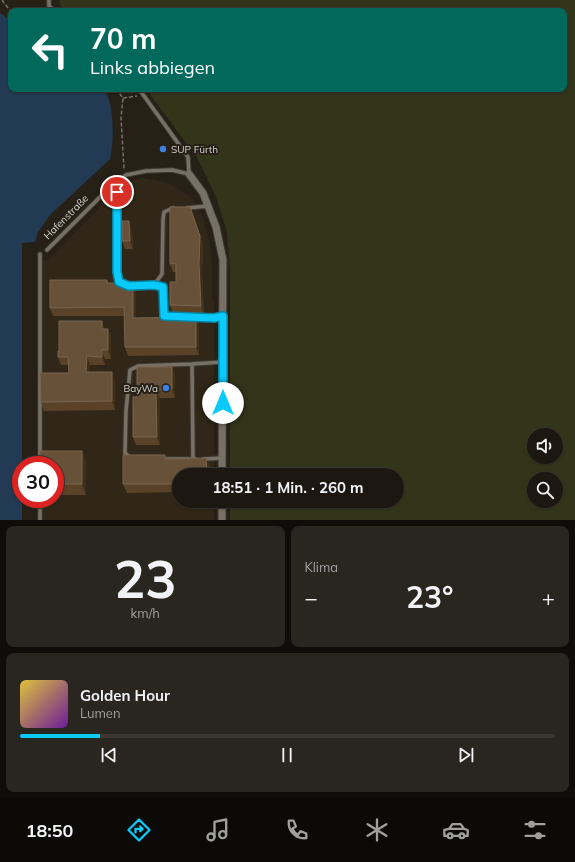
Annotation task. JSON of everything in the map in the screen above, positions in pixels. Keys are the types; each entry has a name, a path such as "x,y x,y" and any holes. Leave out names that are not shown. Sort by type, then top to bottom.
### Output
{"street":[{"path":"189,174 203,193 216,227 223,260 222,468"},
{"path":"222,508 222,520"}],"lane":[{"path":"142,92 188,157 189,174"},
{"name":"Hafenstraße","path":"47,250 116,182 126,175 146,171 172,170 189,174"},
{"path":"116,182 117,272 119,282 129,286 154,285 163,287 164,316 214,318 223,316"},
{"path":"154,285 162,274 164,212 173,207 198,208 208,206"},
{"path":"40,254 40,456"},
{"path":"132,458 125,453 126,411 130,370 138,366 223,362"},
{"path":"192,364 193,459"},
{"path":"163,459 222,458"},
{"path":"40,508 40,520"}],"path":[{"path":"118,92 123,98 122,124 124,170 126,175"},
{"path":"123,98 144,95"}],"shaded area":[{"path":"143,178 168,183 191,197 203,219 208,235 212,261 212,301 214,301 214,468 172,468 172,508 214,508 214,520 43,520 43,508 64,508 64,456 43,456 43,261 49,260 123,183"}],"green space":[{"path":"60,0 575,0 575,520 230,520 230,508 404,508 404,468 230,468 230,270 227,232 216,197 198,159 148,92 567,92 567,8 62,8 60,5"}],"water":[{"path":"0,13 8,19 8,92 105,92 110,102 112,112 113,133 110,159 50,215 38,232 35,242 22,243 22,456 12,456 12,508 22,508 22,520 0,520"}],"building":[{"path":"170,207 190,207 200,236 199,264 201,306 170,305 170,282 176,282 176,263 170,264"},
{"path":"122,221 129,221 130,241 122,241"},
{"path":"50,280 107,280 107,283 133,283 133,318 196,317 196,347 125,347 124,307 50,308"},
{"path":"59,321 102,321 102,329 108,329 108,350 102,350 102,357 87,356 86,372 112,372 112,401 41,402 40,373 69,373 68,357 58,357"},
{"path":"137,367 172,367 172,389 156,390 157,437 133,437 133,397 137,397"},
{"path":"40,451 82,451 82,484 64,484 64,456 40,456"},
{"path":"123,455 165,455 165,459 206,458 207,468 172,468 172,484 123,484"}],"place":[{"name":"SUP Fürth","path":"163,149"},
{"name":"BayWa","path":"166,388"}],"route":[{"path":"117,192 117,272 119,282 129,286 154,285 163,287 164,316 214,318 223,316 223,403"}]}
